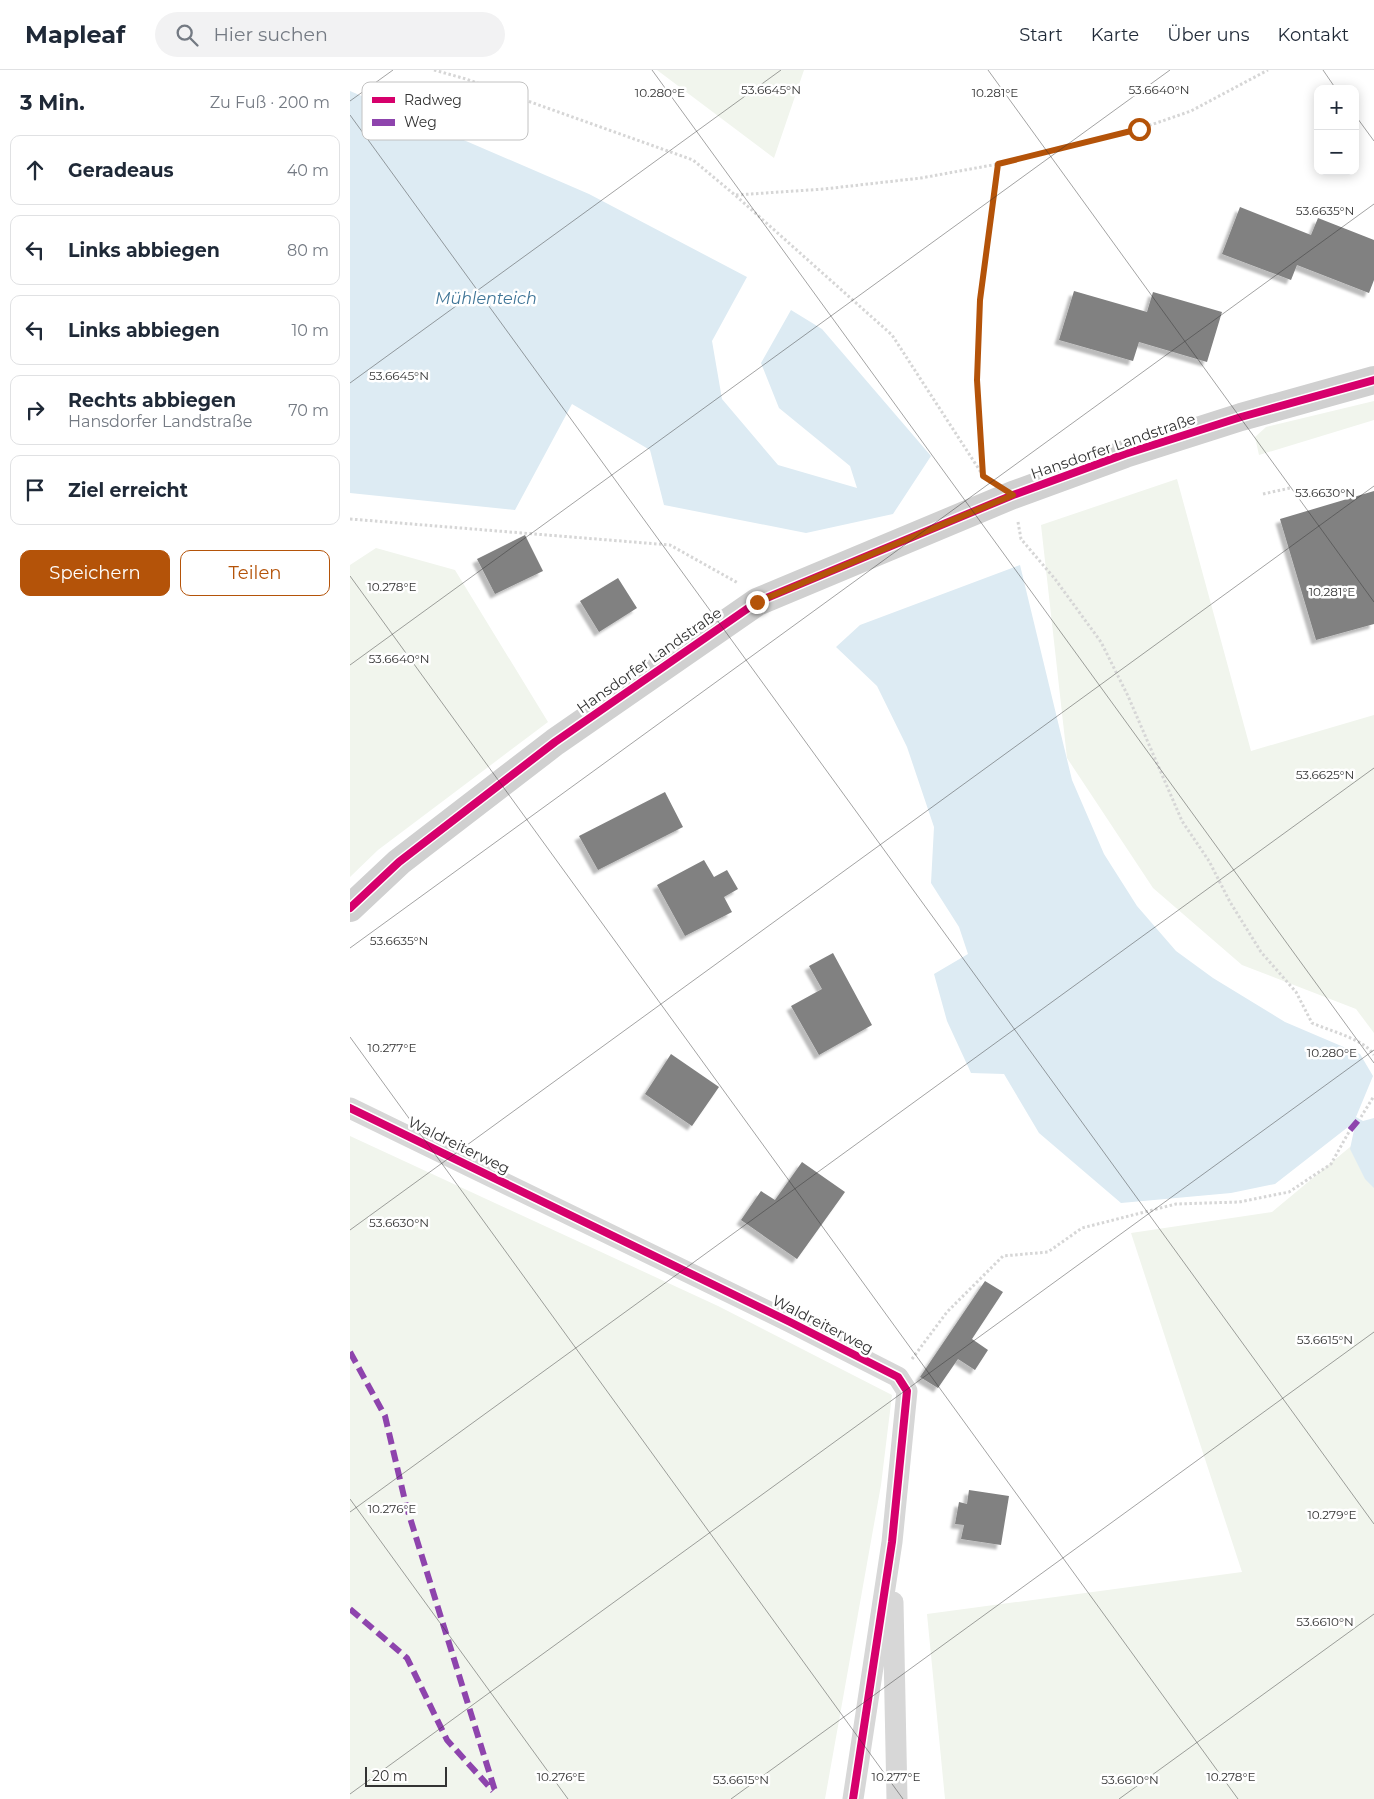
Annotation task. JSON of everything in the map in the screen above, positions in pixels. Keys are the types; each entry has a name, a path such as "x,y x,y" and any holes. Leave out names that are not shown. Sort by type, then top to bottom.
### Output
{"main road":[{"name":"Hansdorfer Landstraße","path":"350,908 399,862 555,742 757,602 1013,495 1125,454 1240,417 1374,380"}],"street":[{"name":"Waldreiterweg","path":"350,1108 790,1322 898,1377"},
{"path":"853,1799 892,1542 907,1391 898,1377"},
{"path":"892,1542 897,1799"}],"path":[{"path":"434,70 474,82"},
{"path":"736,195 824,189 921,178 998,164 1139,129 1191,111 1268,70"},
{"path":"528,101 693,160 736,195 892,335 983,476 1013,495 1020,539 1055,579 1101,642 1128,696 1182,821 1209,860 1230,902 1261,952 1296,992 1312,1023 1358,1042 1370,1049 1374,1056"},
{"path":"983,476 977,380 980,300 998,164"},
{"path":"1263,494 1290,488"},
{"path":"350,519 670,544 750,590 757,602"},
{"path":"1361,1117 1374,1096"},
{"path":"898,1377 946,1312 1004,1256 1048,1252 1082,1228 1176,1204 1239,1202 1289,1192 1330,1164 1350,1130"}],"shaded area":[{"path":"657,70 804,70 774,158"},
{"path":"1374,401 1374,420 1259,455 1255,437 1266,427"},
{"path":"1177,479 1251,751 1374,715 1374,1033 1356,1009 1242,965 1153,888 1067,758 1041,525"},
{"path":"376,548 455,570 548,722 378,850 350,877 350,565"},
{"path":"1374,1127 1374,1799 945,1799 927,1614 1242,1572 1131,1233 1272,1212"},
{"path":"350,1136 718,1306 892,1395 881,1485 825,1799 350,1799"}],"water":[{"name":"Mühlenteich","path":"350,91 362,96 362,140 464,140 589,194 747,277 712,341 722,399 778,465 857,488 850,466 779,408 761,363 791,310 822,329 931,456 893,514 806,533 664,505 650,450 572,404 515,510 350,493"},
{"path":"1020,565 1072,780 1104,854 1137,906 1176,951 1213,978 1285,1022 1360,1054 1373,1076 1356,1117 1363,1121 1374,1118 1374,1188 1365,1179 1350,1149 1354,1130 1348,1127 1275,1184 1231,1193 1121,1203 1039,1133 1004,1074 971,1073 947,1021 934,974 968,954 959,927 931,883 934,827 907,747 877,686 836,647 860,625"}],"building":[{"path":"1240,207 1311,235 1318,218 1374,240 1374,280 1369,293 1297,265 1291,280 1222,254"},
{"path":"1074,291 1147,312 1153,292 1222,312 1207,362 1139,342 1133,361 1059,340"},
{"path":"1374,491 1374,624 1316,640 1280,519"},
{"path":"525,535 543,571 495,594 477,559"},
{"path":"618,578 637,608 599,632 580,601"},
{"path":"665,792 683,827 598,870 579,836"},
{"path":"704,860 714,877 727,870 738,889 724,897 732,912 685,936 657,885"},
{"path":"833,953 872,1025 819,1055 791,1006 822,989 809,966"},
{"path":"671,1054 719,1087 692,1126 645,1094"},
{"path":"802,1162 845,1192 797,1259 741,1220 761,1191 775,1200"},
{"path":"985,1281 1003,1292 972,1339 988,1350 975,1370 958,1359 938,1388 920,1377"},
{"path":"969,1490 1009,1496 1001,1545 961,1539 964,1525 955,1524 959,1502 967,1504"}],"marked path":[{"path":"1350,1130 1361,1117"},
{"path":"350,1352 385,1416 406,1505 496,1794"},
{"path":"350,1609 407,1658 447,1740 493,1791"}],"cycle path":[{"path":"350,908 399,862 555,742 757,602 1013,495 1125,454 1241,417 1374,380"},
{"path":"350,1108 790,1322 898,1377 907,1391 892,1542 853,1799"}],"route":[{"path":"757,602 1013,495 983,476 977,380 980,300 998,164 1139,129"}]}
